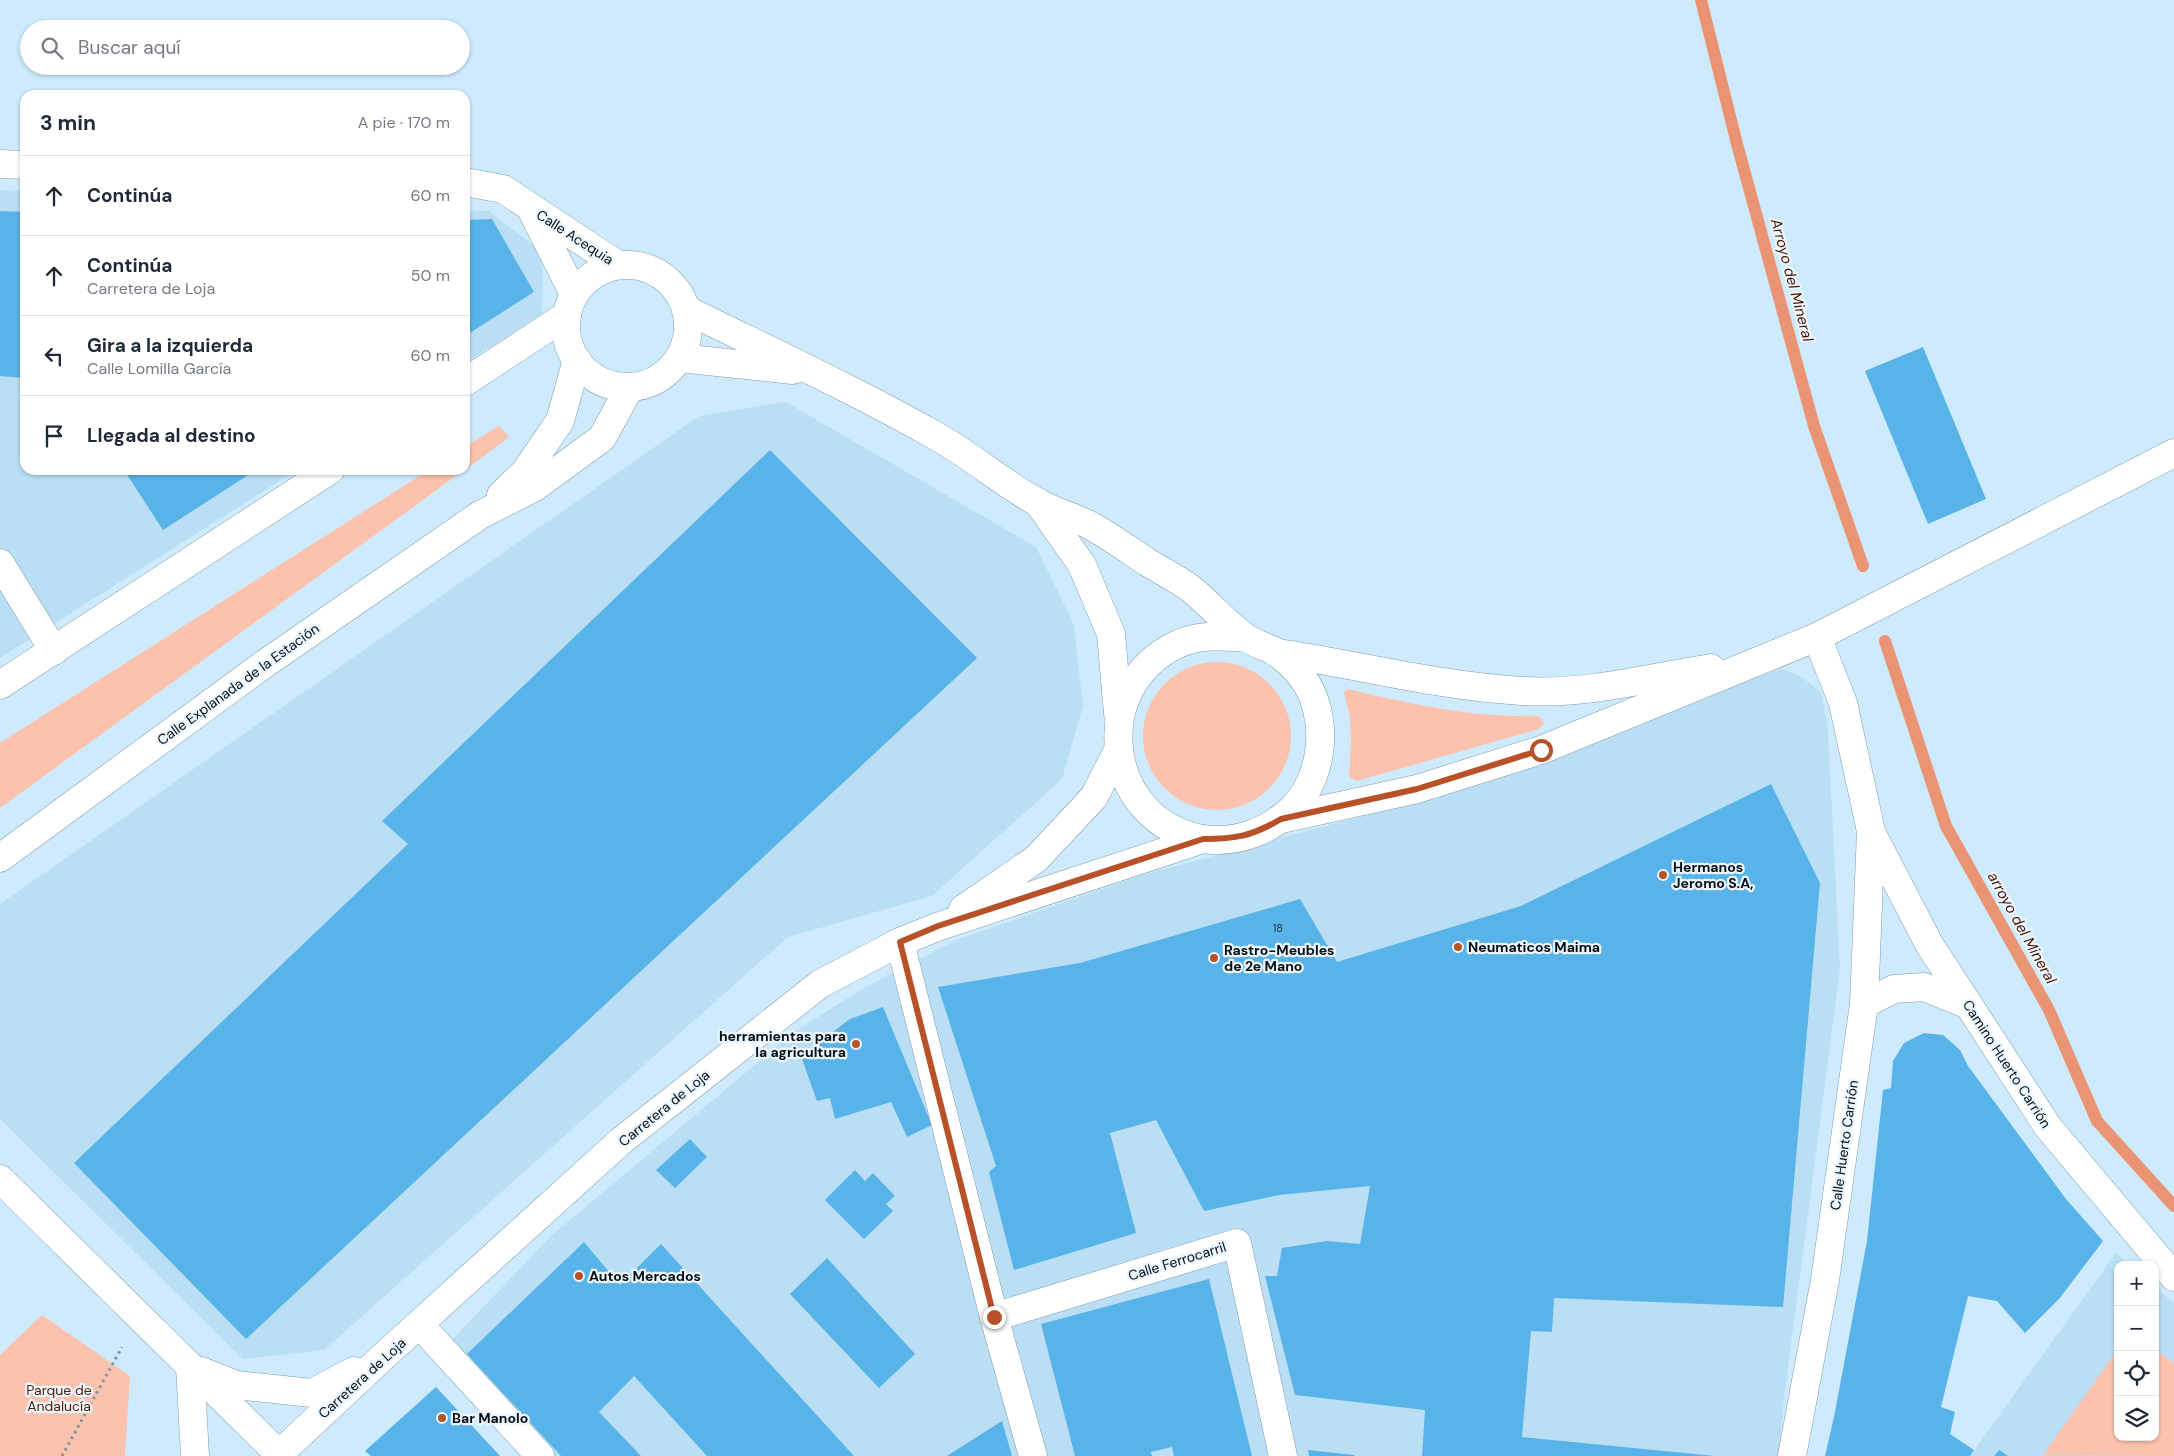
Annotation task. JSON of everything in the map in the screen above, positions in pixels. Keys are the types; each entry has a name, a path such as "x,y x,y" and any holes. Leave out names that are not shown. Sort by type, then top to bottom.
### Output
{"street":[{"path":"0,164 20,165"},
{"name":"Calle Acequia","path":"470,183 503,189 618,265"},
{"name":"Calle Acequia","path":"532,209 570,305"},
{"path":"470,378 570,305 592,275 618,265 647,268 672,284 687,310 686,340 679,358 666,373 649,383 630,387 610,385 593,376 577,360 566,339 570,305"},
{"path":"687,310 938,437 1039,504 1090,526 1191,589 1246,638 1278,653 1349,664 1402,677 1466,686 1524,691 1578,690 1757,660"},
{"path":"679,358 812,372"},
{"name":"Calle Explanada de la Estación","path":"480,516 524,472 560,421 577,360"},
{"name":"Calle Explanada de la Estación","path":"0,858 263,665 480,516 535,487 602,438 630,387"},
{"path":"1281,819 1417,789 1541,750 1817,636 2174,452"},
{"path":"0,685 322,475"},
{"path":"1039,504 1082,565 1111,634 1118,717 1118,750 1127,782 1146,809 1172,828 1203,839 1234,839 1263,830 1281,819 1298,803 1311,783 1321,748 1318,712 1303,679 1278,653"},
{"path":"0,563 54,651"},
{"path":"1118,717 1131,687 1150,662 1177,644 1212,636 1246,638"},
{"path":"1817,636 1843,703 1870,831"},
{"path":"938,926 1036,858 1094,797 1118,750"},
{"name":"Calle Huerto Carrión","path":"1792,1456 1825,1280 1864,1004 1870,831"},
{"name":"Camino Huerto Carrión","path":"1870,831 1929,944 2048,1127 2174,1277"},
{"name":"Carretera de Loja","path":"279,1455 628,1135 820,984 900,942 938,926 1203,839"},
{"path":"900,942 994,1317 1033,1456"},
{"path":"1864,1004 1894,989 1924,987 1969,1005"},
{"path":"0,1180 279,1455"},
{"name":"Calle Ferrocarril","path":"994,1317 1237,1243 1283,1456"},
{"path":"420,1325 540,1456"},
{"path":"190,1367 236,1385 312,1393 387,1354"},
{"path":"190,1367 195,1456"}],"path":[{"path":"62,1456 139,1317"}],"shaded area":[{"path":"0,190 20,191 20,475 289,475 0,658"},
{"path":"470,210 489,211 543,253 542,314 470,360"},
{"path":"786,402 1036,547 1074,625 1083,706 1062,779 932,896 788,937 324,1350 243,1359 0,1119 0,904 699,416"},
{"path":"1782,669 1800,676 1821,692 1828,729 1840,969 1784,1399 1779,1456 548,1456 446,1346 552,1235 794,1032 862,989 956,940 1142,875 1474,786 1761,675"},
{"path":"2116,1253 2125,1261 2114,1261 2114,1441 2159,1441 2159,1290 2174,1303 2174,1456 1970,1456"}],"green space":[{"path":"499,426 509,437 470,466 470,444"},
{"path":"421,475 457,475 0,808 0,743"},
{"path":"1217,662 1245,668 1269,684 1285,708 1291,736 1285,764 1269,788 1245,804 1217,810 1189,804 1165,788 1149,764 1143,736 1149,708 1165,684 1189,668"},
{"path":"1347,689 1442,709 1490,715 1539,716 1544,723 1539,729 1357,781 1349,777 1350,717 1344,693"},
{"name":"Parque de Andalucía","path":"42,1315 130,1376 125,1456 0,1456 0,1355"},
{"path":"2159,1353 2174,1363 2174,1456 2043,1455 2114,1355 2114,1441 2159,1441"}],"building":[{"path":"0,211 20,212 20,378 0,376"},
{"path":"492,219 534,292 470,333 470,220"},
{"path":"1923,347 1986,499 1928,524 1865,371"},
{"path":"770,450 977,658 246,1339 74,1163 408,844 382,821"},
{"path":"127,475 248,475 163,530"},
{"path":"1771,784 1820,883 1783,1307 1554,1298 1552,1332 1531,1331 1522,1437 1715,1456 1422,1456 1425,1410 1295,1395 1265,1276 1277,1276 1282,1248 1327,1241 1360,1244 1370,1186 1279,1195 1204,1211 1156,1120 1110,1133 1136,1233 1014,1270 989,1172 996,1166 938,987 1080,963 1300,899 1337,962 1521,906"},
{"path":"883,1007 932,1125 907,1137 891,1102 835,1119 830,1098 817,1101 801,1056 850,1019"},
{"path":"1924,1033 1943,1035 1960,1050 1968,1066 2066,1199 2103,1241 2059,1299 2025,1333 1997,1301 1968,1296 1941,1407 1955,1412 1950,1434 1974,1450 1970,1456 1825,1456 1867,1241 1883,1090 1891,1088 1893,1061 1904,1043"},
{"path":"690,1139 707,1157 675,1188 656,1170"},
{"path":"855,1170 865,1181 873,1173 895,1196 886,1204 893,1211 864,1239 825,1200"},
{"path":"584,1242 620,1285 661,1244 854,1456 707,1456 634,1376 599,1412 641,1456 561,1456 467,1354"},
{"path":"827,1258 915,1354 879,1388 790,1294"},
{"path":"1209,1279 1252,1456 1174,1456 1172,1447 1151,1452 1152,1456 1075,1456 1041,1324"},
{"path":"436,1387 500,1456 371,1456 365,1451"},
{"path":"1002,1421 1012,1456 947,1456"},
{"path":"1308,1450 1354,1455 1354,1456 1309,1456"},
{"path":"1999,1450 2008,1456 1994,1456"}],"waterway":[{"name":"Arroyo del Mineral","path":"1701,0 1737,144 1814,426 1863,566"},
{"name":"arroyo del Mineral","path":"1885,641 1946,826 2049,1010 2097,1121 2174,1206"}],"place":[{"name":"Hermanos Jeromo S.A,","path":"1663,875"},
{"name":"Neumaticos Maima","path":"1458,947"},
{"name":"Rastro-Meubles de 2e Mano","path":"1214,958"},
{"name":"herramientas para la agricultura","path":"856,1044"},
{"name":"Autos Mercados","path":"579,1276"},
{"name":"Bar Manolo","path":"442,1418"}],"route":[{"path":"994,1317 900,942 938,926 1203,839 1234,839 1263,830 1281,819 1417,789 1541,750"}]}
